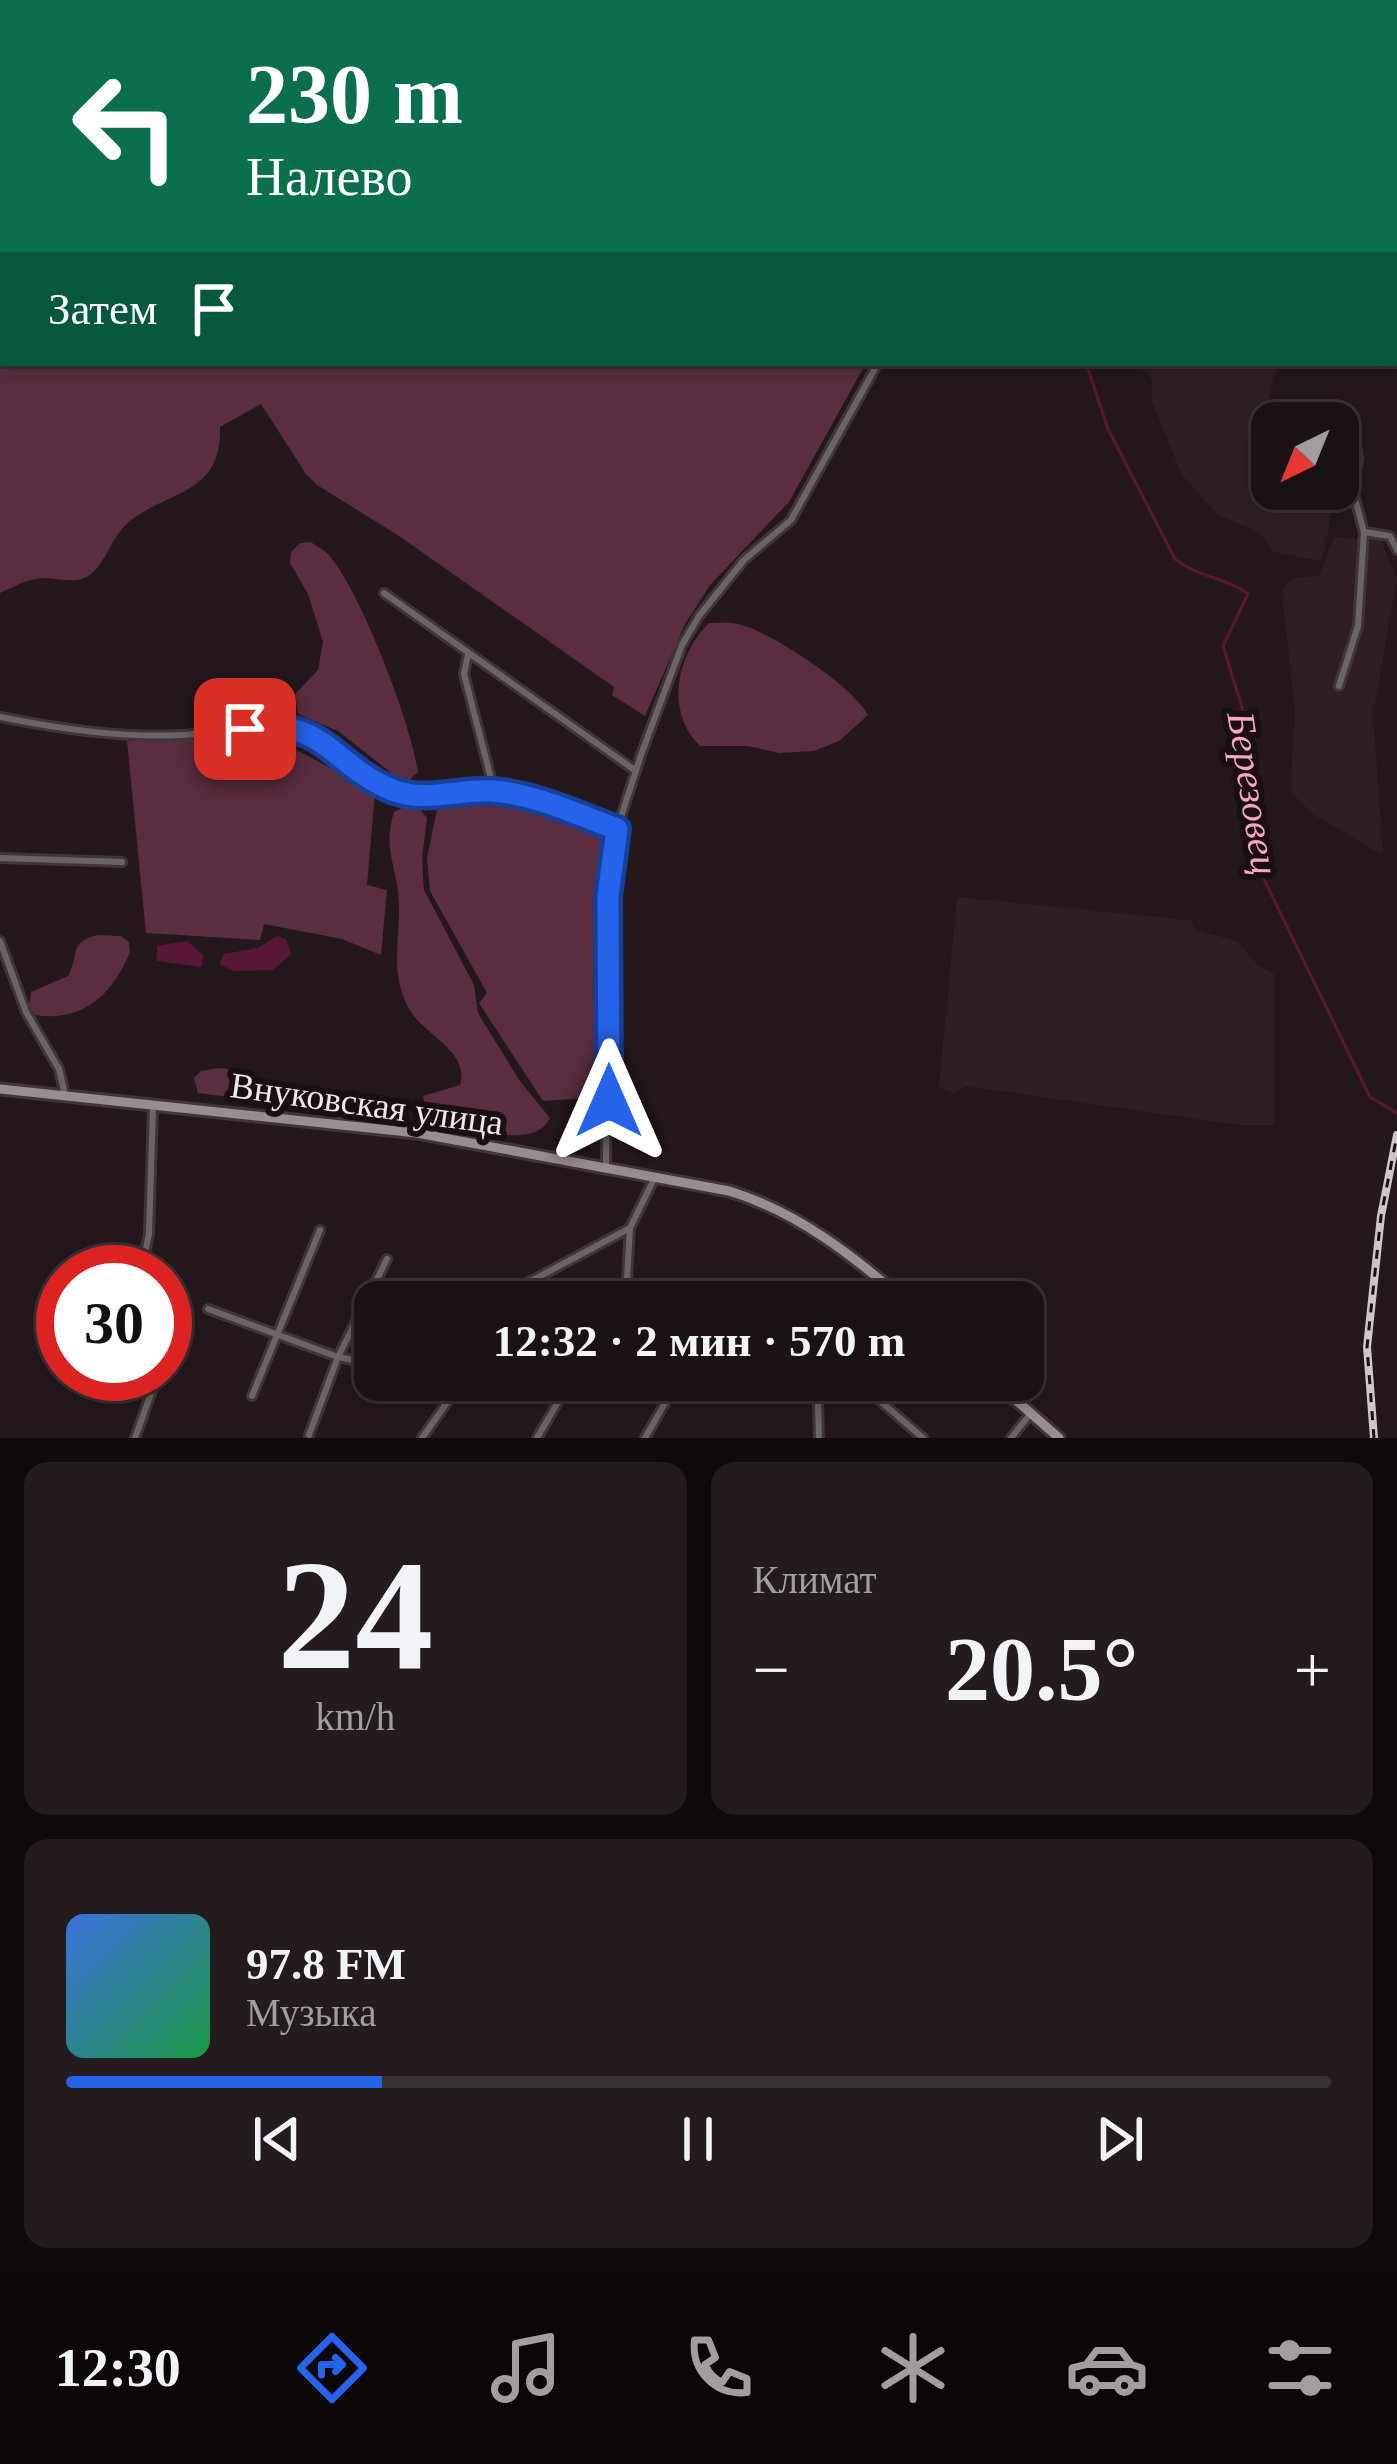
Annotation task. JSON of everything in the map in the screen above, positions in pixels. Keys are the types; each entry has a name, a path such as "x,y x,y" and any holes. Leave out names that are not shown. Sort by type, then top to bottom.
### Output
{"main road":[{"name":"Внуковская улица","path":"0,1089 417,1133 729,1191 767,1205 832,1243 876,1281"},
{"path":"1017,1401 1059,1438"}],"street":[{"path":"606,1167 608,896 617,829 636,771 682,645 744,560 791,520 876,366"},
{"path":"1339,686 1358,626 1364,532 1358,510"},
{"path":"1364,532 1390,536 1397,550"},
{"path":"384,593 636,771"},
{"path":"468,654 464,674 495,791"},
{"path":"0,717 54,728 149,736 290,726 390,789 420,796 495,791 617,829"},
{"path":"0,858 122,862"},
{"path":"0,941 26,1012 58,1070 65,1095"},
{"path":"147,1245 153,1103"},
{"path":"626,1281 630,1228 656,1177"},
{"path":"530,1281 630,1228"},
{"path":"252,1396 320,1231"},
{"path":"309,1435 338,1357 387,1259"},
{"path":"208,1309 274,1336 354,1360"},
{"path":"135,1438 148,1401"},
{"path":"422,1438 448,1401"},
{"path":"537,1438 559,1401"},
{"path":"645,1438 666,1401"},
{"path":"818,1401 819,1438"},
{"path":"880,1401 923,1438"},
{"path":"1011,1438 1031,1413"}],"shaded area":[{"path":"0,366 864,366 789,502 710,585 685,624 645,716 612,695 614,687 399,536 317,485 261,404 220,427 213,465 203,478 130,521 91,574 78,580 35,579 0,593"},
{"path":"1140,366 1277,366 1268,402 1251,402 1251,510 1333,510 1322,561 1274,552 1260,533 1217,514 1182,475 1152,402 1152,380"},
{"path":"1334,537 1381,540 1397,580 1373,714 1383,851 1378,852 1314,815 1290,791 1295,710 1282,591 1293,578 1319,576"},
{"path":"311,542 331,557 345,579 384,662 418,772 409,780 399,779 338,731 298,714 295,694 318,670 323,642 308,594 290,563 291,552 300,543"},
{"path":"709,623 738,624 789,648 829,675 868,715 839,741 814,751 700,746 682,717 679,684 689,651"},
{"path":"251,734 276,739 375,792 367,885 387,890 381,955 342,939 264,924 260,940 146,933 127,741"},
{"path":"490,798 541,809 604,831 601,1097 543,1101 479,1003 487,993 430,891 427,858 438,805"},
{"path":"419,808 427,818 424,890 474,985 478,1013 519,1080 550,1118 541,1129 494,1134 428,1116 423,1096 460,1085 461,1072 451,1052 414,1016 399,979 399,904 390,837 394,812"},
{"path":"957,897 1191,920 1195,930 1237,941 1258,965 1274,974 1274,1125 1239,1125 966,1086 954,1093 939,1087"},
{"path":"98,935 121,936 129,942 130,952 115,981 81,1010 35,1015 29,1007 31,992 68,976 78,945"},
{"path":"277,936 286,939 291,954 273,970 233,971 219,964 224,954 258,948"},
{"path":"187,941 203,955 202,967 157,961 157,946"},
{"path":"237,1070 257,1085 303,1091 306,1098 299,1106 198,1093 194,1078 201,1071"}],"waterway":[{"name":"Березовец","path":"1087,366 1108,429 1175,559 1248,594 1223,646 1249,730 1257,865 1370,1097 1397,1113"}],"railway":[{"path":"1374,1438 1367,1347 1381,1216 1397,1135"}],"route":[{"path":"245,729 274,724 306,732 390,789 420,796 495,791 617,829 608,896 609,1101"}]}
